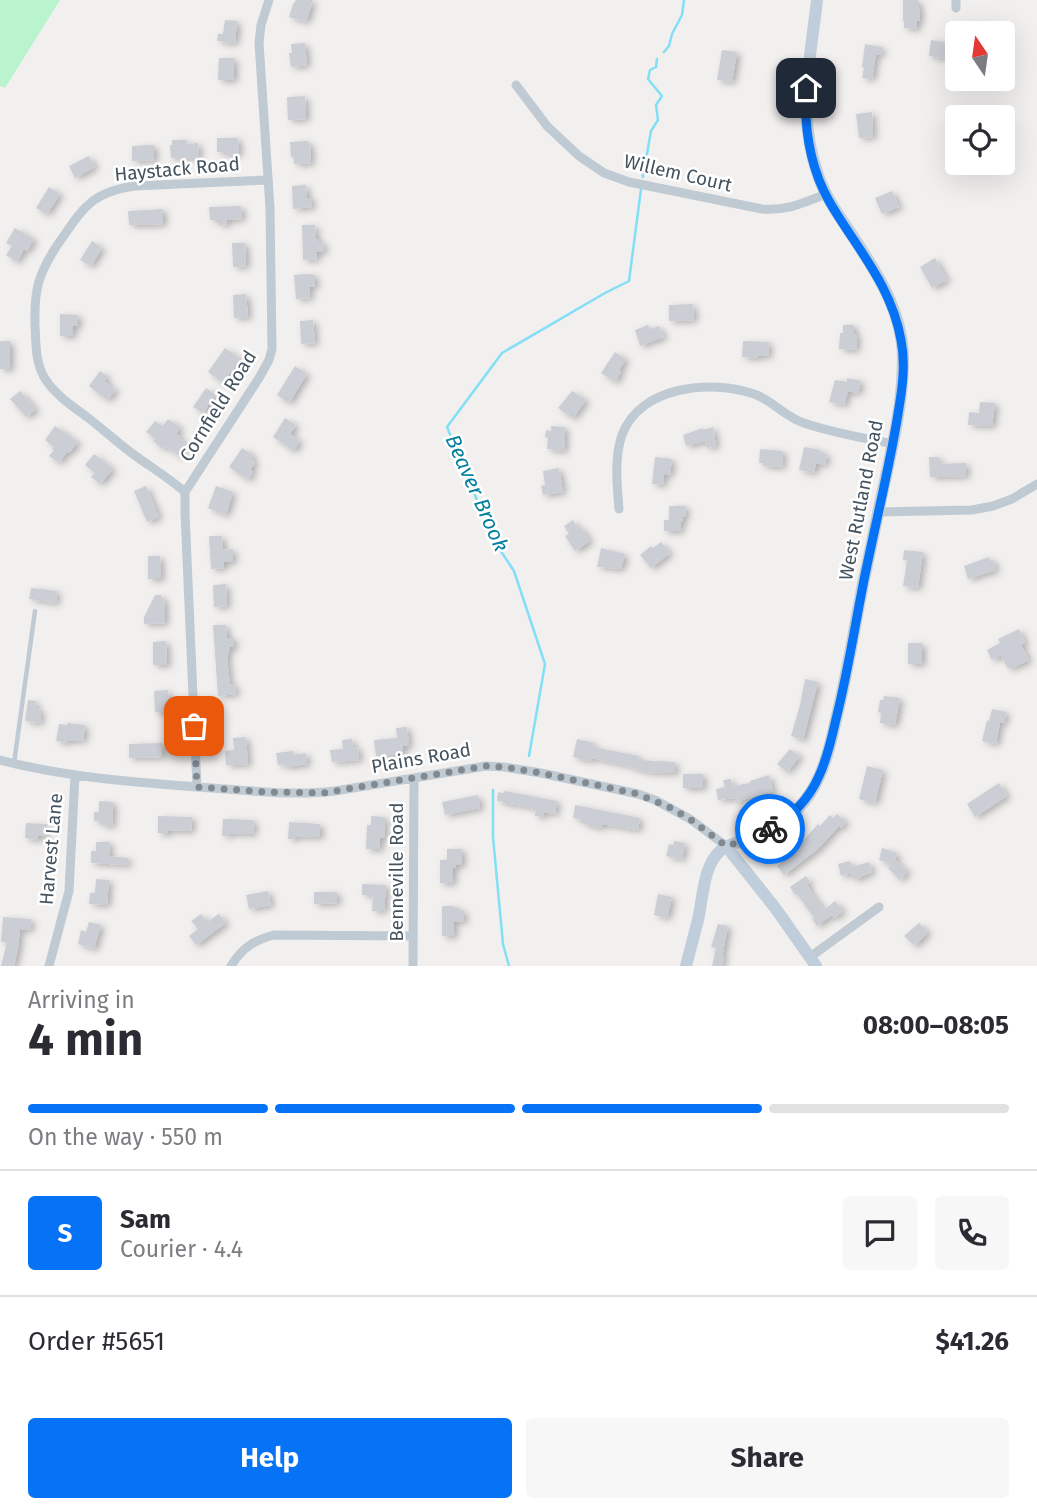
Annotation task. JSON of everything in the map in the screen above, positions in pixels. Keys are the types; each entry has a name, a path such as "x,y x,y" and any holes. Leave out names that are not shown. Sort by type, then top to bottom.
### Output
{"main road":[{"name":"West Rutland Road","path":"726,846 763,833 788,818 810,794 819,777 845,682 901,393 901,340 887,293 826,194 811,153 805,105 817,0"},
{"name":"Plains Road","path":"726,846 776,909 813,962"},
{"path":"686,966 708,873 716,855 726,846"}],"street":[{"name":"Cornfield Road","path":"197,787 185,492 269,360 272,349 270,208 259,43 261,25 269,0"},
{"name":"Willem Court","path":"516,85 547,126 579,156 604,173 629,182 778,210 826,194"},
{"name":"Haystack Road","path":"185,492 52,389 37,360 36,295 39,276 83,208 107,192 135,186 267,180"},
{"path":"619,509 617,460 624,431 635,414 647,404 678,391 709,386 747,392 757,395 790,417 808,425 893,444"},
{"path":"878,512 972,510 1013,499 1037,484"},
{"name":"Plains Road","path":"0,760 75,775 197,787 311,793 486,766 504,767 638,794 690,819 726,846"},
{"name":"Harvest Lane","path":"49,966 69,891 75,775"},
{"name":"Benneville Road","path":"413,966 414,779"},
{"path":"813,962 879,907"},
{"path":"231,966 248,945 274,935 412,936"}],"lane":[{"path":"13,764 35,611"}],"green space":[{"path":"0,0 60,0 5,88 0,86"}],"building":[{"path":"296,0 313,0 306,22 289,17"},
{"path":"903,0 918,0 920,21 917,21 917,29 904,28"},
{"path":"225,20 237,21 235,43 217,41 218,34 223,34"},
{"path":"931,40 945,42 945,58 929,56"},
{"path":"305,43 307,65 291,67 291,44"},
{"path":"865,44 882,47 881,55 876,54 872,79 862,78"},
{"path":"722,50 737,52 732,82 717,80"},
{"path":"219,58 234,58 234,80 218,80"},
{"path":"305,96 306,119 288,120 287,97"},
{"path":"872,112 873,137 859,138 856,114"},
{"path":"217,138 238,138 239,154 225,155 225,152 217,152"},
{"path":"172,140 186,140 187,144 198,143 199,157 171,158"},
{"path":"308,141 311,163 294,164 290,142"},
{"path":"154,145 154,160 132,161 132,146"},
{"path":"89,156 95,167 75,178 69,166"},
{"path":"306,185 307,198 312,198 312,207 293,209 292,186"},
{"path":"49,187 60,194 47,214 36,208"},
{"path":"892,191 899,207 882,214 875,198"},
{"path":"241,206 242,219 227,220 227,224 219,225 219,220 210,220 209,207"},
{"path":"163,209 163,224 129,225 128,211"},
{"path":"302,225 315,225 316,239 323,242 324,252 316,252 317,259 303,260"},
{"path":"15,228 34,239 17,262 6,255 12,246 6,243"},
{"path":"92,241 102,248 91,266 80,260"},
{"path":"232,243 245,243 246,266 233,267"},
{"path":"935,258 947,280 932,288 920,267"},
{"path":"294,275 315,275 315,286 309,287 310,298 296,299"},
{"path":"246,294 248,317 234,318 233,295"},
{"path":"693,304 694,320 669,321 669,305"},
{"path":"60,314 78,315 78,326 73,326 73,336 60,336"},
{"path":"313,320 315,343 301,344 300,321"},
{"path":"648,325 650,329 659,326 664,337 640,346 635,330"},
{"path":"843,325 854,325 854,334 857,334 856,350 839,349"},
{"path":"0,341 10,341 10,369 0,369"},
{"path":"743,341 769,342 768,356 742,357"},
{"path":"225,348 240,359 223,383 208,372"},
{"path":"615,352 626,359 615,382 601,373"},
{"path":"295,366 307,374 289,403 277,395"},
{"path":"100,371 108,377 104,381 116,390 107,400 89,386"},
{"path":"847,378 861,381 858,393 848,391 844,405 829,402 835,380 847,382"},
{"path":"206,388 215,394 203,413 193,407"},
{"path":"20,391 36,409 26,417 10,399"},
{"path":"572,391 586,400 573,418 558,408"},
{"path":"980,402 995,403 992,426 968,425 969,412 979,413"},
{"path":"285,418 296,425 290,434 300,441 293,451 273,437"},
{"path":"168,419 180,427 176,434 187,445 179,456 165,446 163,449 146,432 155,421 163,426"},
{"path":"55,426 78,442 59,463 49,456 54,447 45,440"},
{"path":"551,426 565,427 564,451 547,449 546,430 551,431"},
{"path":"713,427 716,446 707,448 705,441 686,446 683,435"},
{"path":"804,447 827,454 825,465 816,463 814,473 799,470"},
{"path":"242,448 253,455 251,458 255,462 248,480 229,467"},
{"path":"760,449 783,451 782,467 763,466 763,463 759,463"},
{"path":"94,454 113,469 100,484 91,477 95,473 85,465"},
{"path":"655,457 672,459 670,475 664,474 663,485 652,484"},
{"path":"929,457 939,457 939,464 966,463 966,476 930,477"},
{"path":"559,468 563,492 543,495 543,471"},
{"path":"146,486 159,517 147,522 134,491"},
{"path":"216,486 233,492 226,515 208,508"},
{"path":"669,506 686,506 680,531 664,531 664,520 669,520"},
{"path":"573,520 590,541 575,551 565,536 569,534 564,526"},
{"path":"209,536 222,536 223,550 233,549 233,562 224,562 224,568 211,569"},
{"path":"661,542 670,553 651,568 640,555"},
{"path":"601,548 625,554 621,569 597,567"},
{"path":"904,550 923,552 918,588 903,586 907,560 903,560"},
{"path":"148,556 160,556 161,579 148,579"},
{"path":"989,557 996,570 968,579 964,566"},
{"path":"226,584 227,606 214,607 213,585"},
{"path":"31,588 57,591 56,603 29,599"},
{"path":"155,595 161,595 164,599 165,623 144,624 144,617"},
{"path":"213,625 226,625 227,638 234,638 234,647 230,647 227,658 230,685 235,684 236,694 218,696"},
{"path":"1019,629 1025,643 1021,645 1029,660 1010,669 1001,655 992,660 987,650 1000,643 998,639"},
{"path":"166,641 167,665 153,665 153,642"},
{"path":"908,643 922,643 922,664 908,664"},
{"path":"805,679 818,682 803,740 791,736"},
{"path":"168,690 169,712 155,712 154,691"},
{"path":"884,696 900,698 895,725 880,723 881,713 878,712 880,700 883,700"},
{"path":"28,700 36,701 35,709 41,710 40,723 25,721"},
{"path":"992,709 1006,712 1004,723 1000,722 996,744 982,741"},
{"path":"59,724 85,725 83,741 56,741"},
{"path":"407,727 409,746 403,746 403,754 376,756 374,740 397,738 396,728"},
{"path":"246,737 248,764 226,765 225,751 234,750 233,738"},
{"path":"352,739 353,748 358,747 359,760 332,762 330,750 343,749 342,740"},
{"path":"577,739 594,743 593,747 639,756 638,760 675,762 675,773 648,772 591,758 590,761 573,757"},
{"path":"162,743 162,757 129,758 129,744"},
{"path":"790,749 800,756 787,772 777,764"},
{"path":"293,751 293,755 306,753 307,764 286,767 285,764 278,765 276,753"},
{"path":"867,766 883,770 875,803 859,799"},
{"path":"683,774 703,774 703,788 683,788"},
{"path":"769,775 773,791 736,802 735,798 718,800 716,789 725,787 723,780 731,779 732,786 750,783"},
{"path":"999,783 1007,796 975,817 967,804"},
{"path":"498,792 557,801 555,814 544,812 543,817 535,816 536,810 531,807 497,801"},
{"path":"478,795 480,808 445,815 442,802"},
{"path":"99,801 113,802 112,826 94,821 94,812 99,812"},
{"path":"575,805 640,818 638,830 583,824 583,820 573,818"},
{"path":"837,814 846,822 841,828 839,826 818,849 784,875 777,866 786,859 783,854 802,842 830,815 833,818"},
{"path":"158,816 192,817 191,831 168,830 168,834 158,833"},
{"path":"371,816 385,817 384,838 380,838 380,849 366,849 367,825 371,825"},
{"path":"223,819 254,820 253,834 229,833 229,836 222,836"},
{"path":"289,822 320,824 320,837 296,836 296,839 288,839"},
{"path":"26,823 47,824 46,836 38,835 38,840 25,838"},
{"path":"674,841 685,843 682,859 666,856 669,844 673,845"},
{"path":"96,842 110,842 109,856 128,858 128,865 91,863 91,851 96,851"},
{"path":"882,848 897,853 895,860 908,871 900,880 888,868 891,864 879,860"},
{"path":"447,849 462,849 462,865 453,867 453,883 440,883 440,860 447,860"},
{"path":"850,861 852,867 869,862 872,872 854,880 851,873 841,876 838,864"},
{"path":"806,876 812,894 824,910 835,901 843,911 817,926 790,887"},
{"path":"96,879 109,880 107,905 89,904 90,893 95,893"},
{"path":"362,884 386,885 384,911 372,911 373,895 362,895"},
{"path":"268,891 271,905 249,909 246,895"},
{"path":"314,892 337,892 337,903 314,904"},
{"path":"658,894 672,897 667,918 654,915"},
{"path":"442,906 454,906 459,908 459,911 464,911 464,922 454,921 454,936 442,936"},
{"path":"201,914 207,922 219,914 226,923 196,945 189,936 198,929 191,921"},
{"path":"3,917 31,919 30,930 20,929 14,966 1,966 7,942 1,942"},
{"path":"89,922 101,925 94,949 78,944 81,930 86,932"},
{"path":"919,923 928,932 915,946 904,936"},
{"path":"718,924 728,926 724,957 722,966 712,966 716,948 711,947"}],"waterway":[{"name":"Beaver Brook","path":"664,52 682,15 684,0"},
{"name":"Beaver Brook","path":"643,177 642,161 647,154 651,131 658,120 656,105 662,96 648,79 650,70 656,67 657,59"},
{"name":"Beaver Brook","path":"529,756 545,664 514,571 493,539 447,427 502,353 629,281 641,189"},
{"name":"Beaver Brook","path":"493,790 493,837 503,944 509,966"}],"way so far":[{"path":"194,726 197,787 323,793 486,766 504,767 611,787 656,800 690,819 726,846 770,829"}],"route":[{"path":"770,829 788,818 810,794 819,777 832,736 893,444 903,358 901,340 887,293 829,200 820,180 811,153 806,123 806,88"}]}
